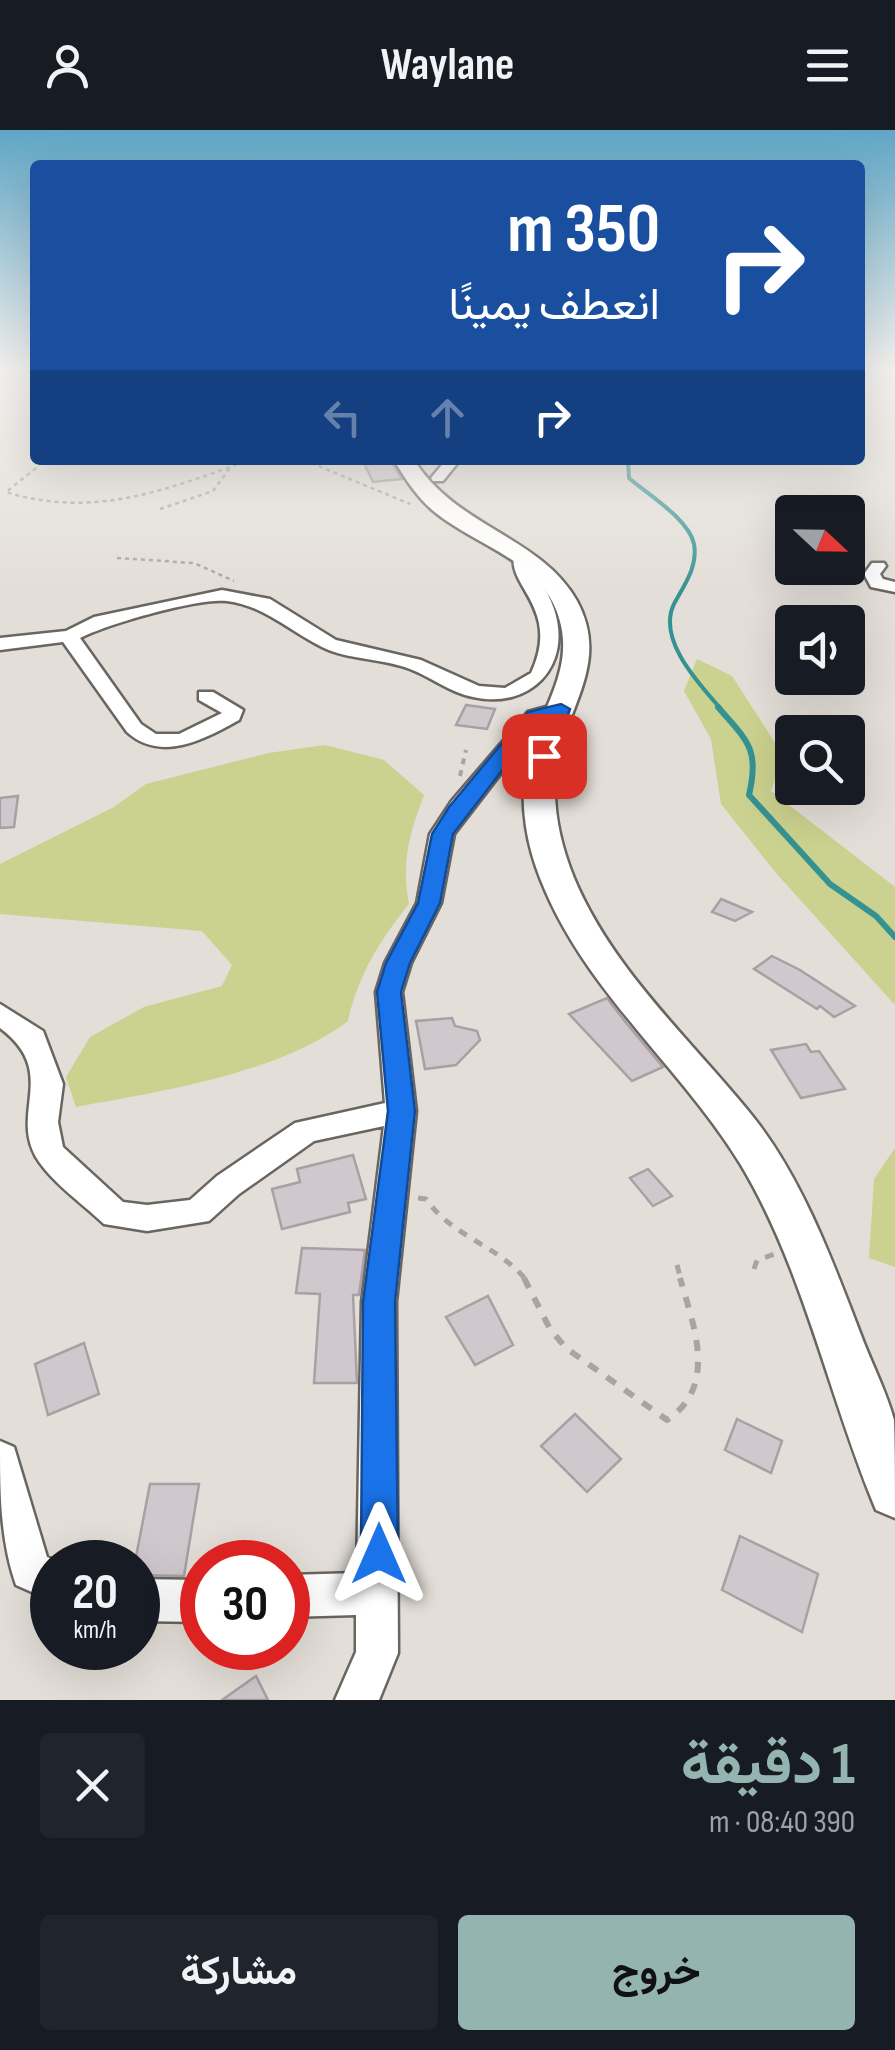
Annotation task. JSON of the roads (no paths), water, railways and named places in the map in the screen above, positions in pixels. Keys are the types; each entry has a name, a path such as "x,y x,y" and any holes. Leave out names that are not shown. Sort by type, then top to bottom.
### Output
{"main road":[{"path":"409,465 436,492 558,587 580,644 580,668 561,709 540,780 552,865 594,944 764,1166 843,1351 895,1490"}],"street":[{"path":"436,492 450,465"},
{"path":"0,644 70,636 100,620 222,595 278,608 296,626 330,644 414,664 474,692 508,694 539,676 549,635 545,606 523,574 520,559"},
{"path":"878,566 872,574 877,584 895,587"},
{"path":"70,636 122,704 134,730 150,740 160,743 196,735 232,716 233,710 206,696"},
{"path":"357,1700 377,1654 379,1302 401,1111 389,992 398,963 429,903 442,834 459,807 534,716 561,709"},
{"path":"0,1014 34,1038 48,1084 42,1122 49,1152 115,1215 147,1218 198,1212 306,1132 401,1111"},
{"path":"0,1460 30,1571"},
{"path":"310,1595 379,1593"}],"waterway":[{"path":"628,465 629,478 676,516 691,535 694,560 670,616 671,630 682,660 721,709"},
{"path":"718,707 749,746 753,766 749,795 830,884 876,916 895,937"}]}
